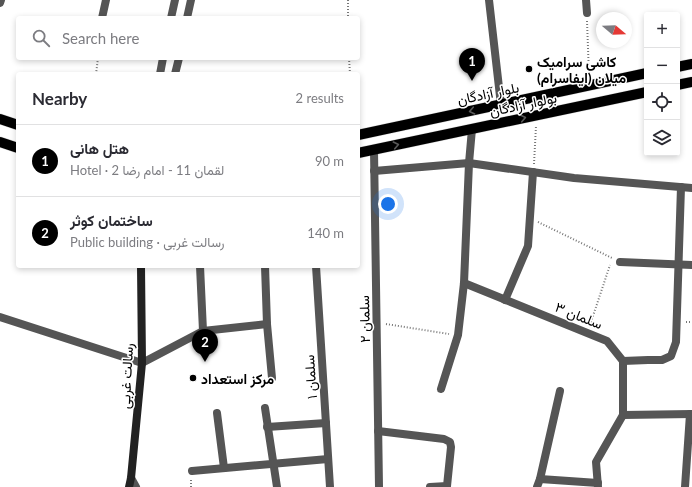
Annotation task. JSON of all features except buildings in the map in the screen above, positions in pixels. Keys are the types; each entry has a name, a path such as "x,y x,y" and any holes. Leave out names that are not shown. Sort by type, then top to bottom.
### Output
{"main road":[{"path":"680,66 692,64"},
{"name":"بلوار آزادگان","path":"360,135 644,74"},
{"path":"680,84 692,82"},
{"name":"بولوار آزادگان","path":"360,153 644,93"},
{"path":"0,119 16,124"},
{"path":"0,142 16,147"},
{"name":"رسالت غربی","path":"130,483 142,363 141,268"}],"street":[{"path":"102,16 106,0"},
{"path":"171,16 175,0"},
{"path":"187,16 191,0"},
{"path":"489,0 501,105"},
{"path":"586,0 587,13"},
{"path":"160,72 163,60"},
{"path":"176,72 178,60"},
{"path":"441,389 458,335 464,283 472,129"},
{"name":"سلمان ۲","path":"374,150 379,487"},
{"path":"374,171 469,164 574,178 692,188"},
{"path":"505,300 528,246 533,172"},
{"path":"560,391 538,483 598,485 596,462 623,415 623,361 662,360 671,356 676,342 681,187"},
{"path":"620,262 692,265"},
{"path":"200,268 204,352"},
{"path":"265,268 267,324 272,378"},
{"name":"سلمان ۱","path":"316,268 330,487"},
{"name":"سلمان ۳","path":"464,283 607,341 623,361"},
{"path":"0,317 142,363 203,331 267,324"},
{"path":"265,408 277,487"},
{"path":"216,413 224,468"},
{"path":"623,415 691,414 685,487"},
{"path":"267,427 326,423"},
{"path":"378,431 444,439 450,442 451,447 447,486 430,487"},
{"path":"192,471 328,459"},
{"path":"130,483 136,487"}],"path":[{"path":"348,0 348,16"},
{"path":"587,13 589,86"},
{"path":"96,72 98,60"},
{"path":"349,60 350,72"},
{"path":"533,172 537,115"},
{"path":"530,218 620,262"},
{"path":"588,333 611,263 620,262"},
{"path":"377,323 458,335"}],"place":[{"name":"کاشی سرامیک میلان (ایفاسرام)","path":"529,69"},
{"name":"هتل هانی","path":"472,81"},
{"name":"ساختمان کوثر","path":"205,362"},
{"name":"مرکز استعداد","path":"193,378"}]}
